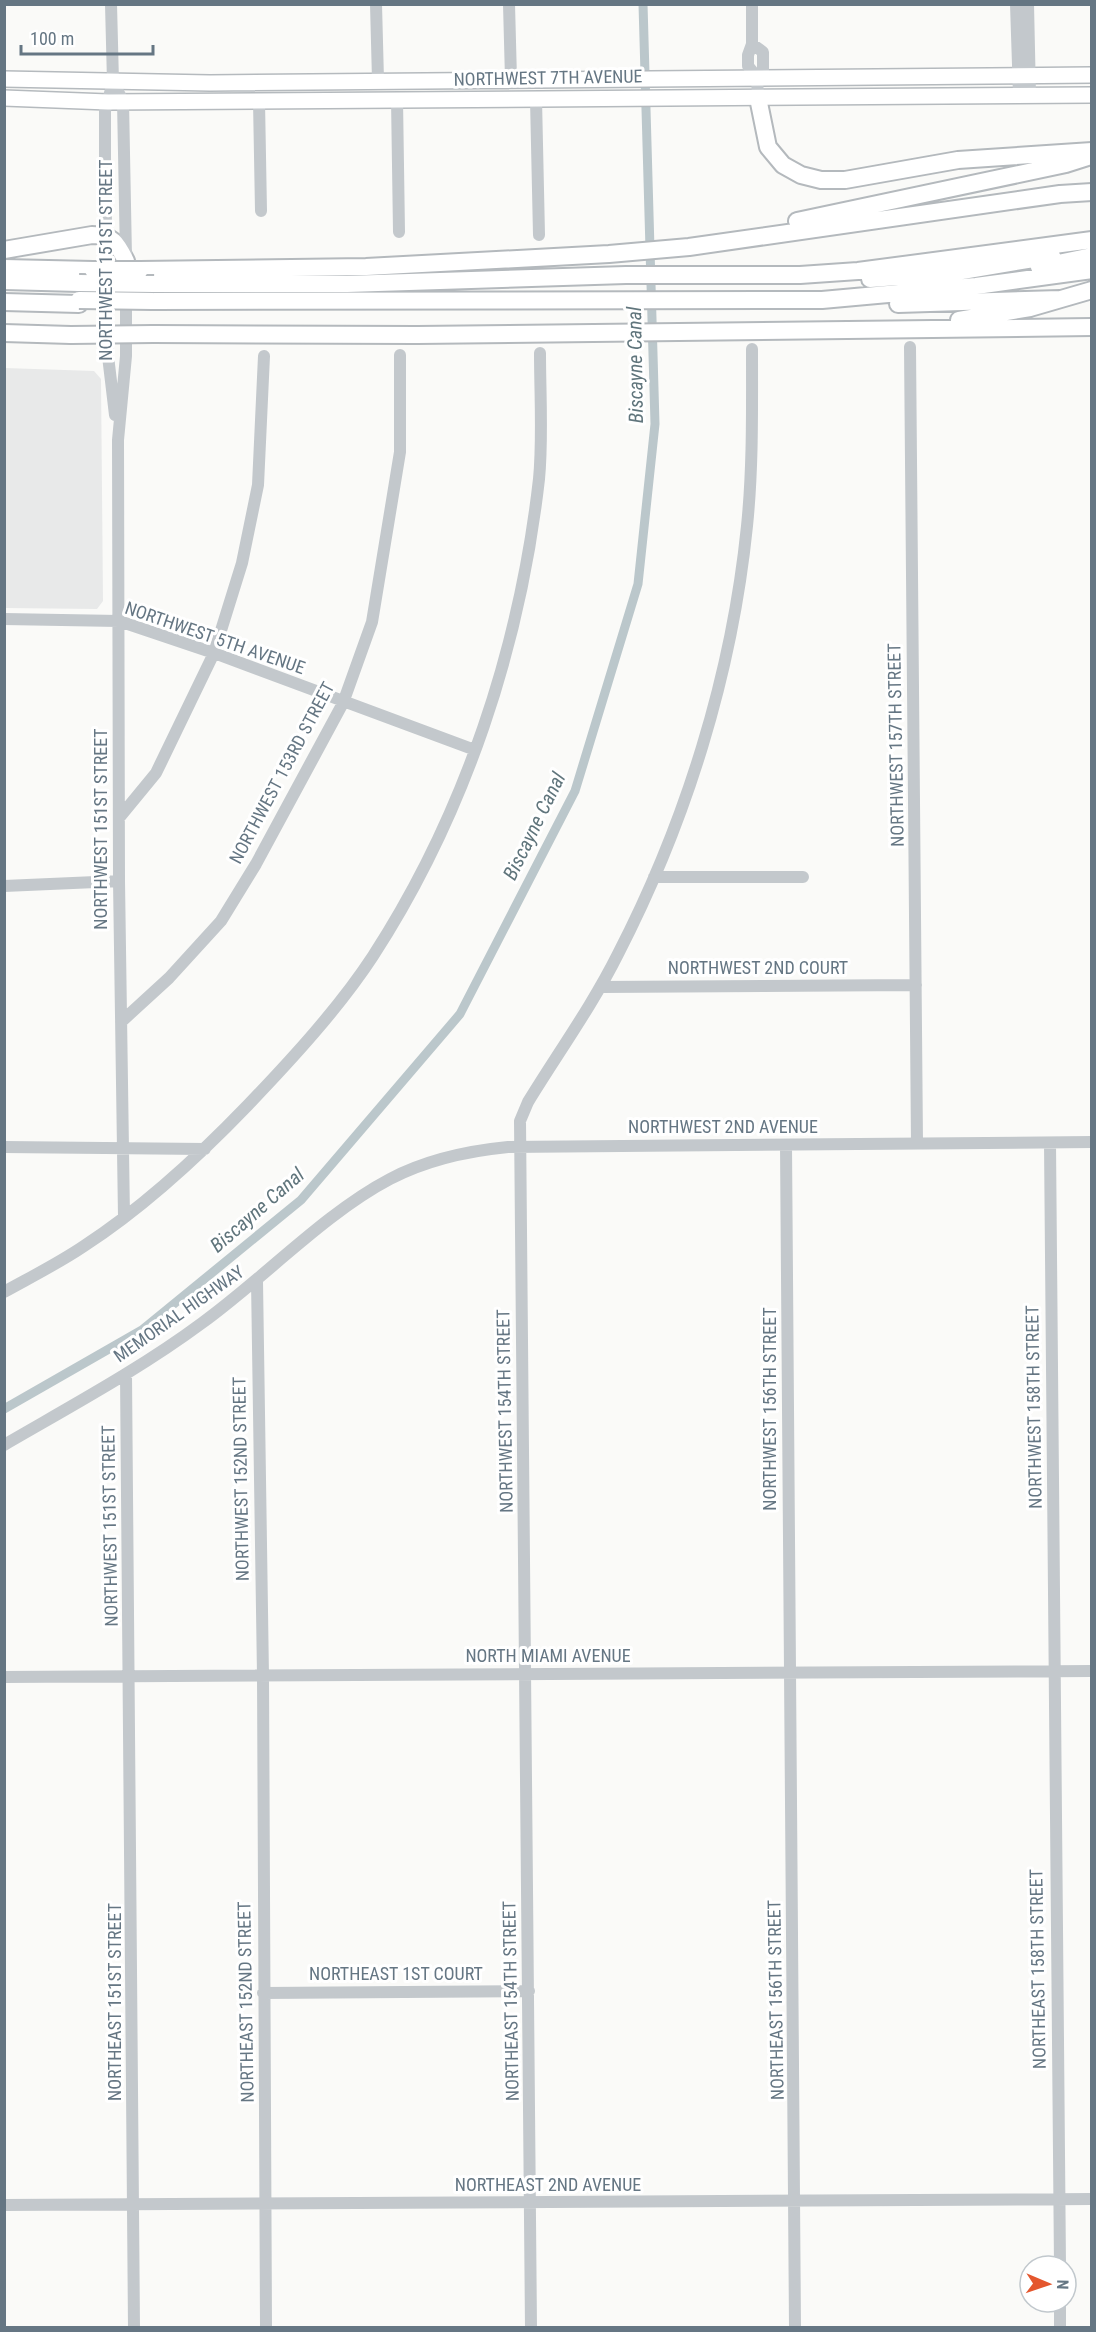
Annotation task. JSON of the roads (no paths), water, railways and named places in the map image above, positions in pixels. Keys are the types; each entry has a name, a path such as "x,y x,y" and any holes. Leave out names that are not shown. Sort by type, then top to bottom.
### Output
{"highway":[{"path":"758,98 768,147 783,165 801,175 821,180 845,180 958,160 1092,151"},
{"path":"763,236 790,222 1066,164 1092,156"},
{"path":"4,268 93,270 133,266 355,267 609,254 690,247 1060,194 1092,192"},
{"path":"4,250 92,235 106,235 115,240 133,266"},
{"path":"4,300 79,296 154,284 347,284 626,275 800,274 858,271 1092,240"},
{"path":"1056,265 1092,249"},
{"path":"4,281 79,296 153,303 626,303 822,300 893,294 1056,265 1092,256"},
{"path":"800,274 876,279 1056,265 1092,270"},
{"path":"746,331 762,326 857,325 989,317 1092,290"},
{"path":"673,302 828,305 1060,298"},
{"path":"4,333 273,336 1092,327"}],"main road":[{"name":"NORTHWEST 7TH AVENUE","path":"4,79 113,82 1092,75"},
{"path":"536,99 552,88 595,86 605,78"},
{"path":"456,99 459,94 498,90 511,79"},
{"path":"299,100 315,94 362,93 378,80"},
{"name":"NORTHWEST 7TH AVENUE","path":"4,98 115,101 1092,95"}],"street":[{"name":"NORTHWEST 151ST STREET","path":"111,4 113,82 133,266 118,440 118,881 124,1217"},
{"path":"376,4 378,80"},
{"path":"509,4 511,79"},
{"path":"752,4 752,44 748,55 748,66 757,78 758,98"},
{"path":"1016,4 1024,75"},
{"path":"1024,95 1028,4"},
{"path":"397,99 399,232"},
{"path":"536,99 539,235"},
{"path":"260,100 261,211"},
{"name":"NORTHWEST 151ST STREET","path":"115,101 105,111 106,235 108,356 118,440"},
{"name":"NORTHWEST 157TH STREET","path":"910,347 917,1143"},
{"name":"NORTHWEST 154TH STREET","path":"526,1674 520,1121 525,1107 601,987 654,877 695,768 730,629 749,504 752,349"},
{"path":"4,1292 83,1247 124,1217 205,1149 293,1057 372,958 428,863 495,696 521,592 539,477 540,353"},
{"name":"NORTHWEST 153RD STREET","path":"121,1022 169,978 220,921 256,864 344,703 372,622 398,463 400,355"},
{"path":"108,356 126,356"},
{"path":"119,818 156,773 214,653 242,563 258,485 264,356"},
{"name":"NORTHWEST 5TH AVENUE","path":"4,620 119,621 214,653 475,750"},
{"path":"654,877 803,877"},
{"path":"4,886 118,881"},
{"name":"NORTHWEST 2ND COURT","path":"601,987 916,985"},
{"name":"NORTHWEST 2ND AVENUE","path":"363,1195 388,1180 426,1164 474,1151 520,1147 1092,1142"},
{"name":"NORTHWEST 158TH STREET","path":"1050,1143 1055,1671"},
{"name":"NORTHWEST 156TH STREET","path":"786,1145 790,1673"},
{"path":"4,1147 205,1149"},
{"name":"MEMORIAL HIGHWAY","path":"4,1445 126,1374 200,1325 363,1195"},
{"name":"NORTHWEST 152ND STREET","path":"257,1281 262,1676"},
{"name":"NORTHWEST 151ST STREET","path":"126,1374 130,1677"},
{"name":"NORTHEAST 158TH STREET","path":"1055,1671 1060,2254"},
{"name":"NORTH MIAMI AVENUE","path":"4,1677 1092,1671"},
{"name":"NORTHEAST 156TH STREET","path":"790,1673 796,2202 795,2328"},
{"name":"NORTHEAST 154TH STREET","path":"526,1674 531,2328"},
{"name":"NORTHEAST 152ND STREET","path":"262,1676 266,2328"},
{"name":"NORTHEAST 151ST STREET","path":"130,1677 134,2328"},
{"name":"NORTHEAST 1ST COURT","path":"263,1993 529,1990"},
{"name":"NORTHEAST 2ND AVENUE","path":"4,2205 531,2204 1092,2199"}],"waterway":[{"name":"Biscayne Canal","path":"4,1409 142,1330 301,1200 460,1014 575,791 638,584 655,424 643,4"}]}
